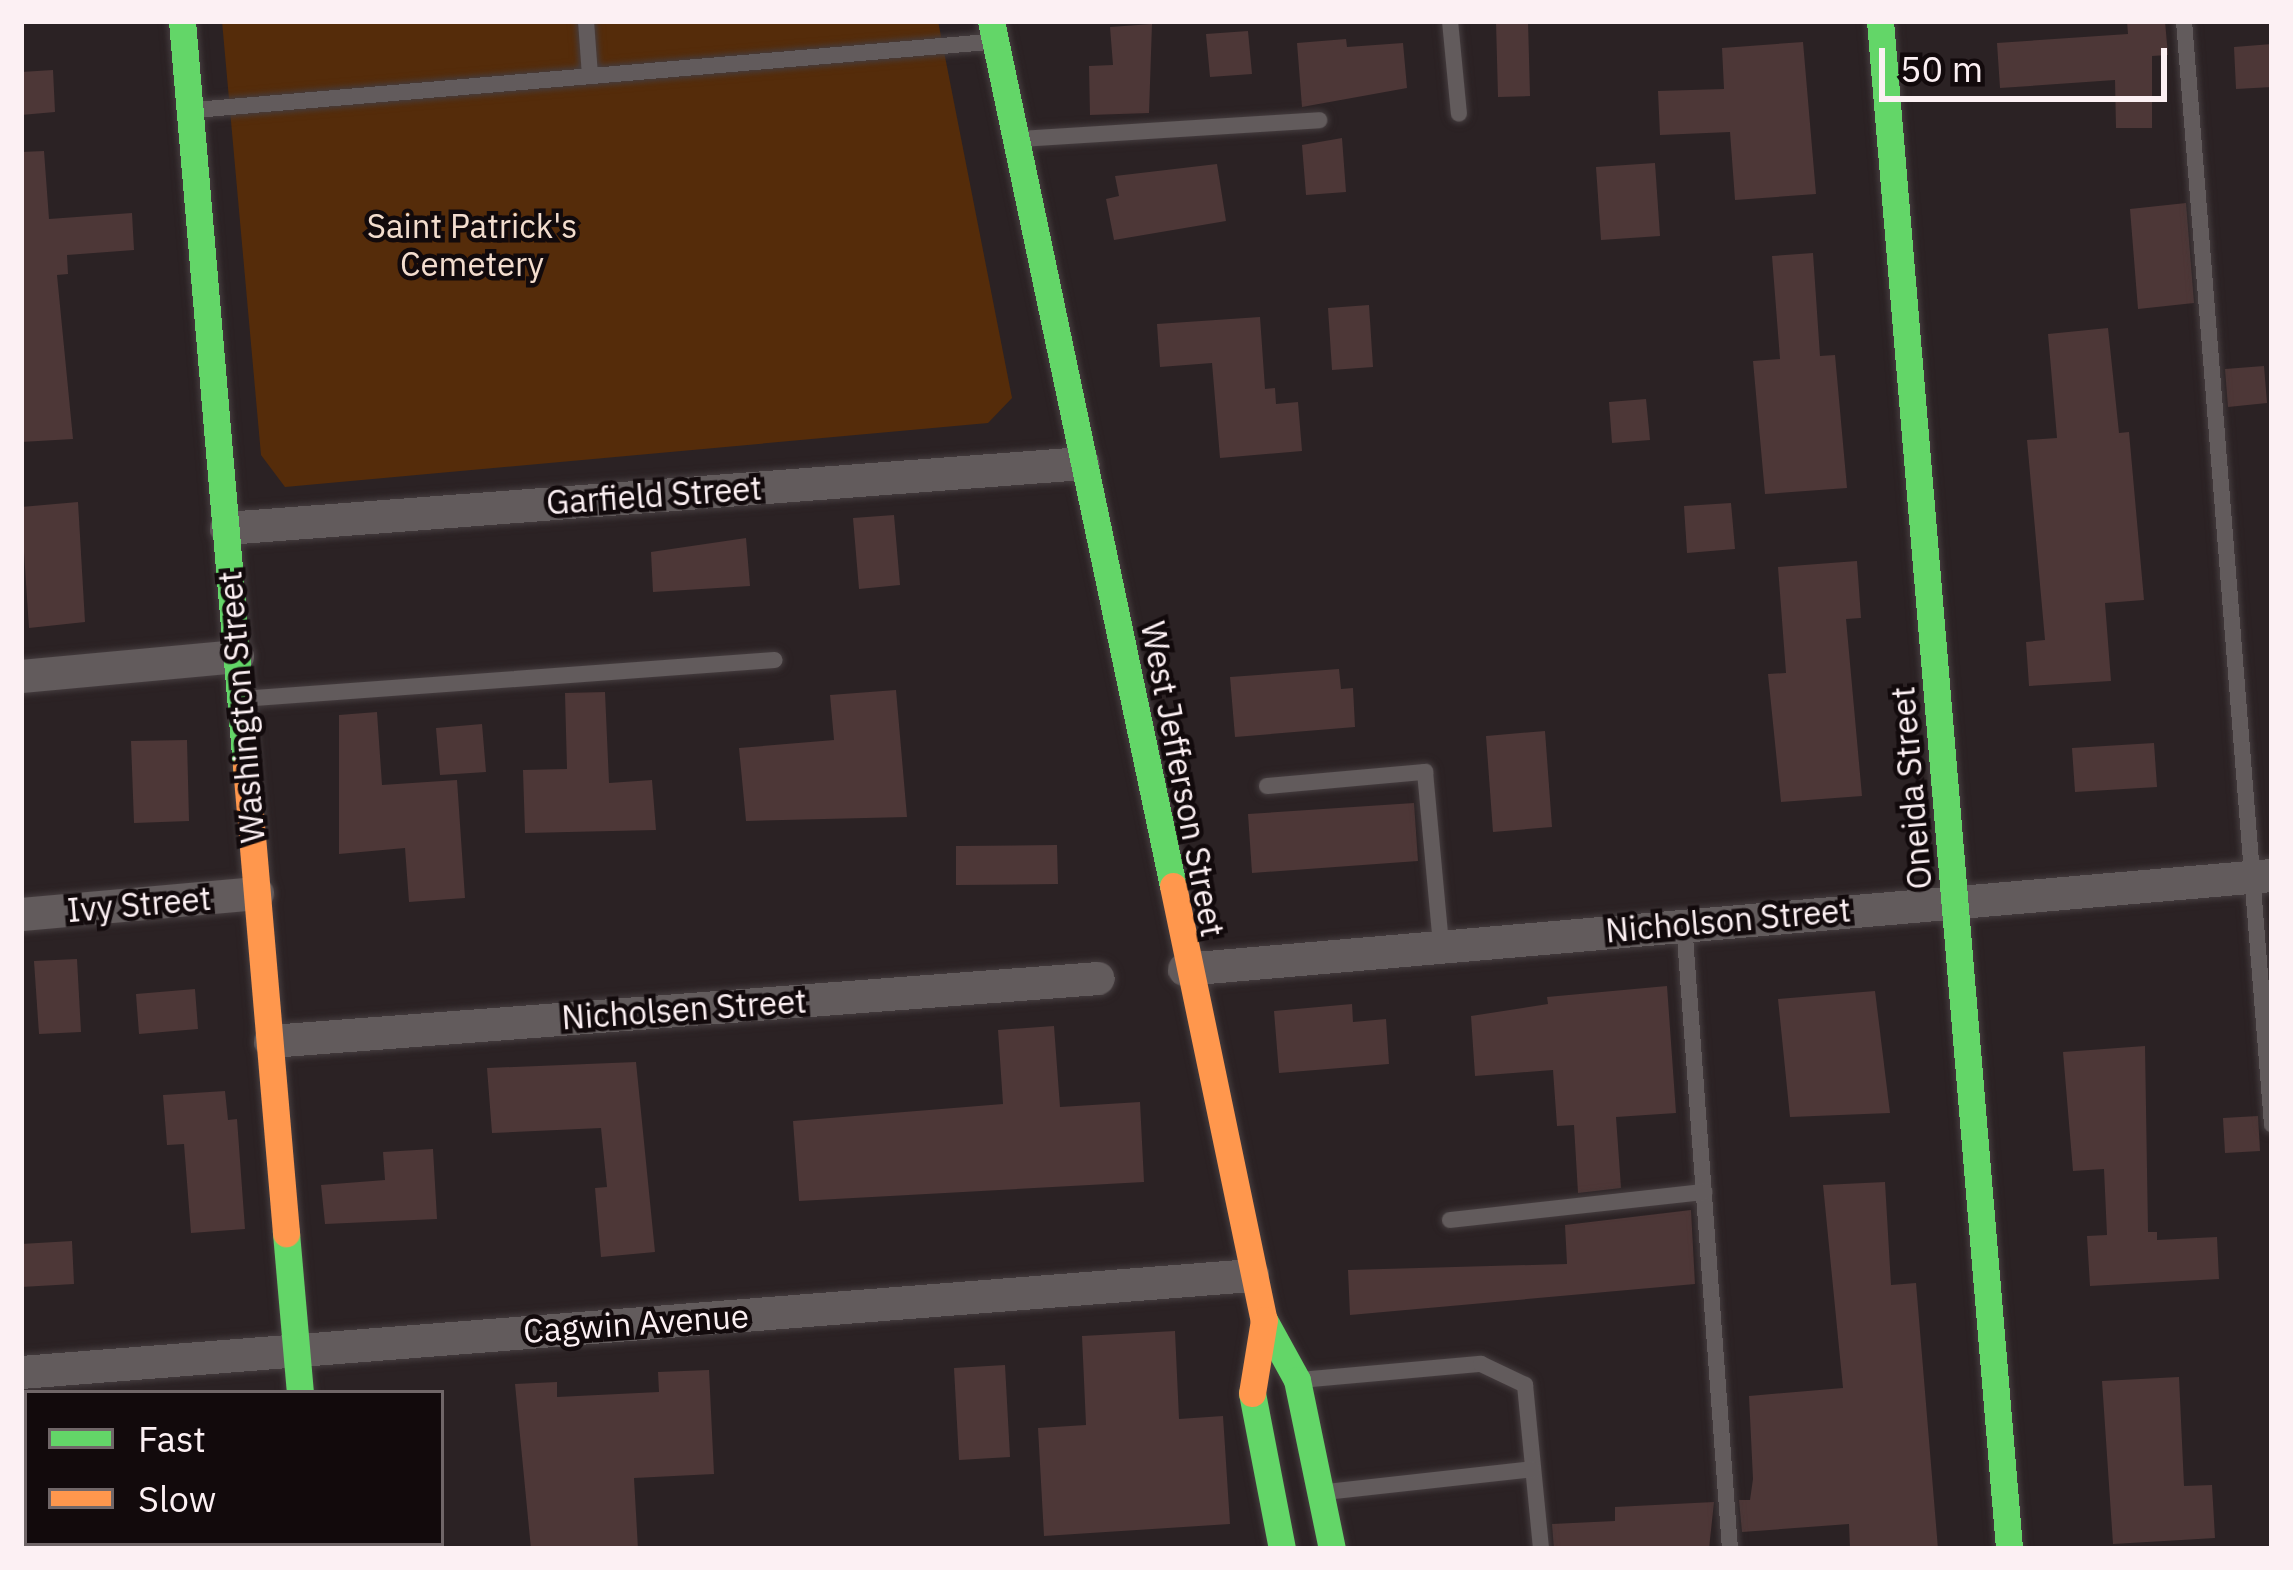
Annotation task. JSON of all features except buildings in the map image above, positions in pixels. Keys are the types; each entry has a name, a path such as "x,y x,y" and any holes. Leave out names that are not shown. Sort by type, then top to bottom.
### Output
{"street":[{"name":"Washington Street","path":"182,21 300,1390"},
{"name":"Oneida Street","path":"1880,21 2009,1549"},
{"name":"West Jefferson Street","path":"993,31 1184,969 1264,1320 1250,1381 1282,1549"},
{"name":"Garfield Street","path":"226,528 1083,463"},
{"path":"21,676 237,656"},
{"name":"Nicholson Street","path":"1184,969 2261,876"},
{"name":"Ivy Street","path":"21,914 257,893"},
{"name":"Nicholsen Street","path":"270,1041 1098,978"},
{"name":"Cagwin Avenue","path":"21,1372 1252,1275"},
{"path":"1264,1320 1298,1380 1332,1549"}],"lane":[{"path":"586,21 590,76"},
{"path":"1450,21 1459,114"},
{"path":"2183,21 2261,876 2272,1124"},
{"path":"190,110 590,76 993,31"},
{"path":"1016,139 1319,120"},
{"path":"240,699 775,660"},
{"path":"1267,786 1425,772 1442,946"},
{"path":"1684,923 1730,1549"},
{"path":"1450,1220 1704,1192"},
{"path":"1298,1380 1480,1364 1525,1385 1541,1549"},
{"path":"1320,1492 1533,1469"}],"green space":[{"name":"Saint Patrick's Cemetery","path":"222,21 938,21 1012,398 988,423 285,487 261,455"}],"traffic: fast":[{"path":"182,21 246,766"},
{"path":"991,21 1173,886"},
{"path":"1880,21 2009,1549"},
{"path":"286,1233 300,1390"},
{"path":"1264,1320 1297,1380 1332,1549"},
{"path":"1252,1393 1282,1549"}],"traffic: slow":[{"path":"246,766 286,1233"},
{"path":"1173,886 1264,1320 1252,1393"}]}
